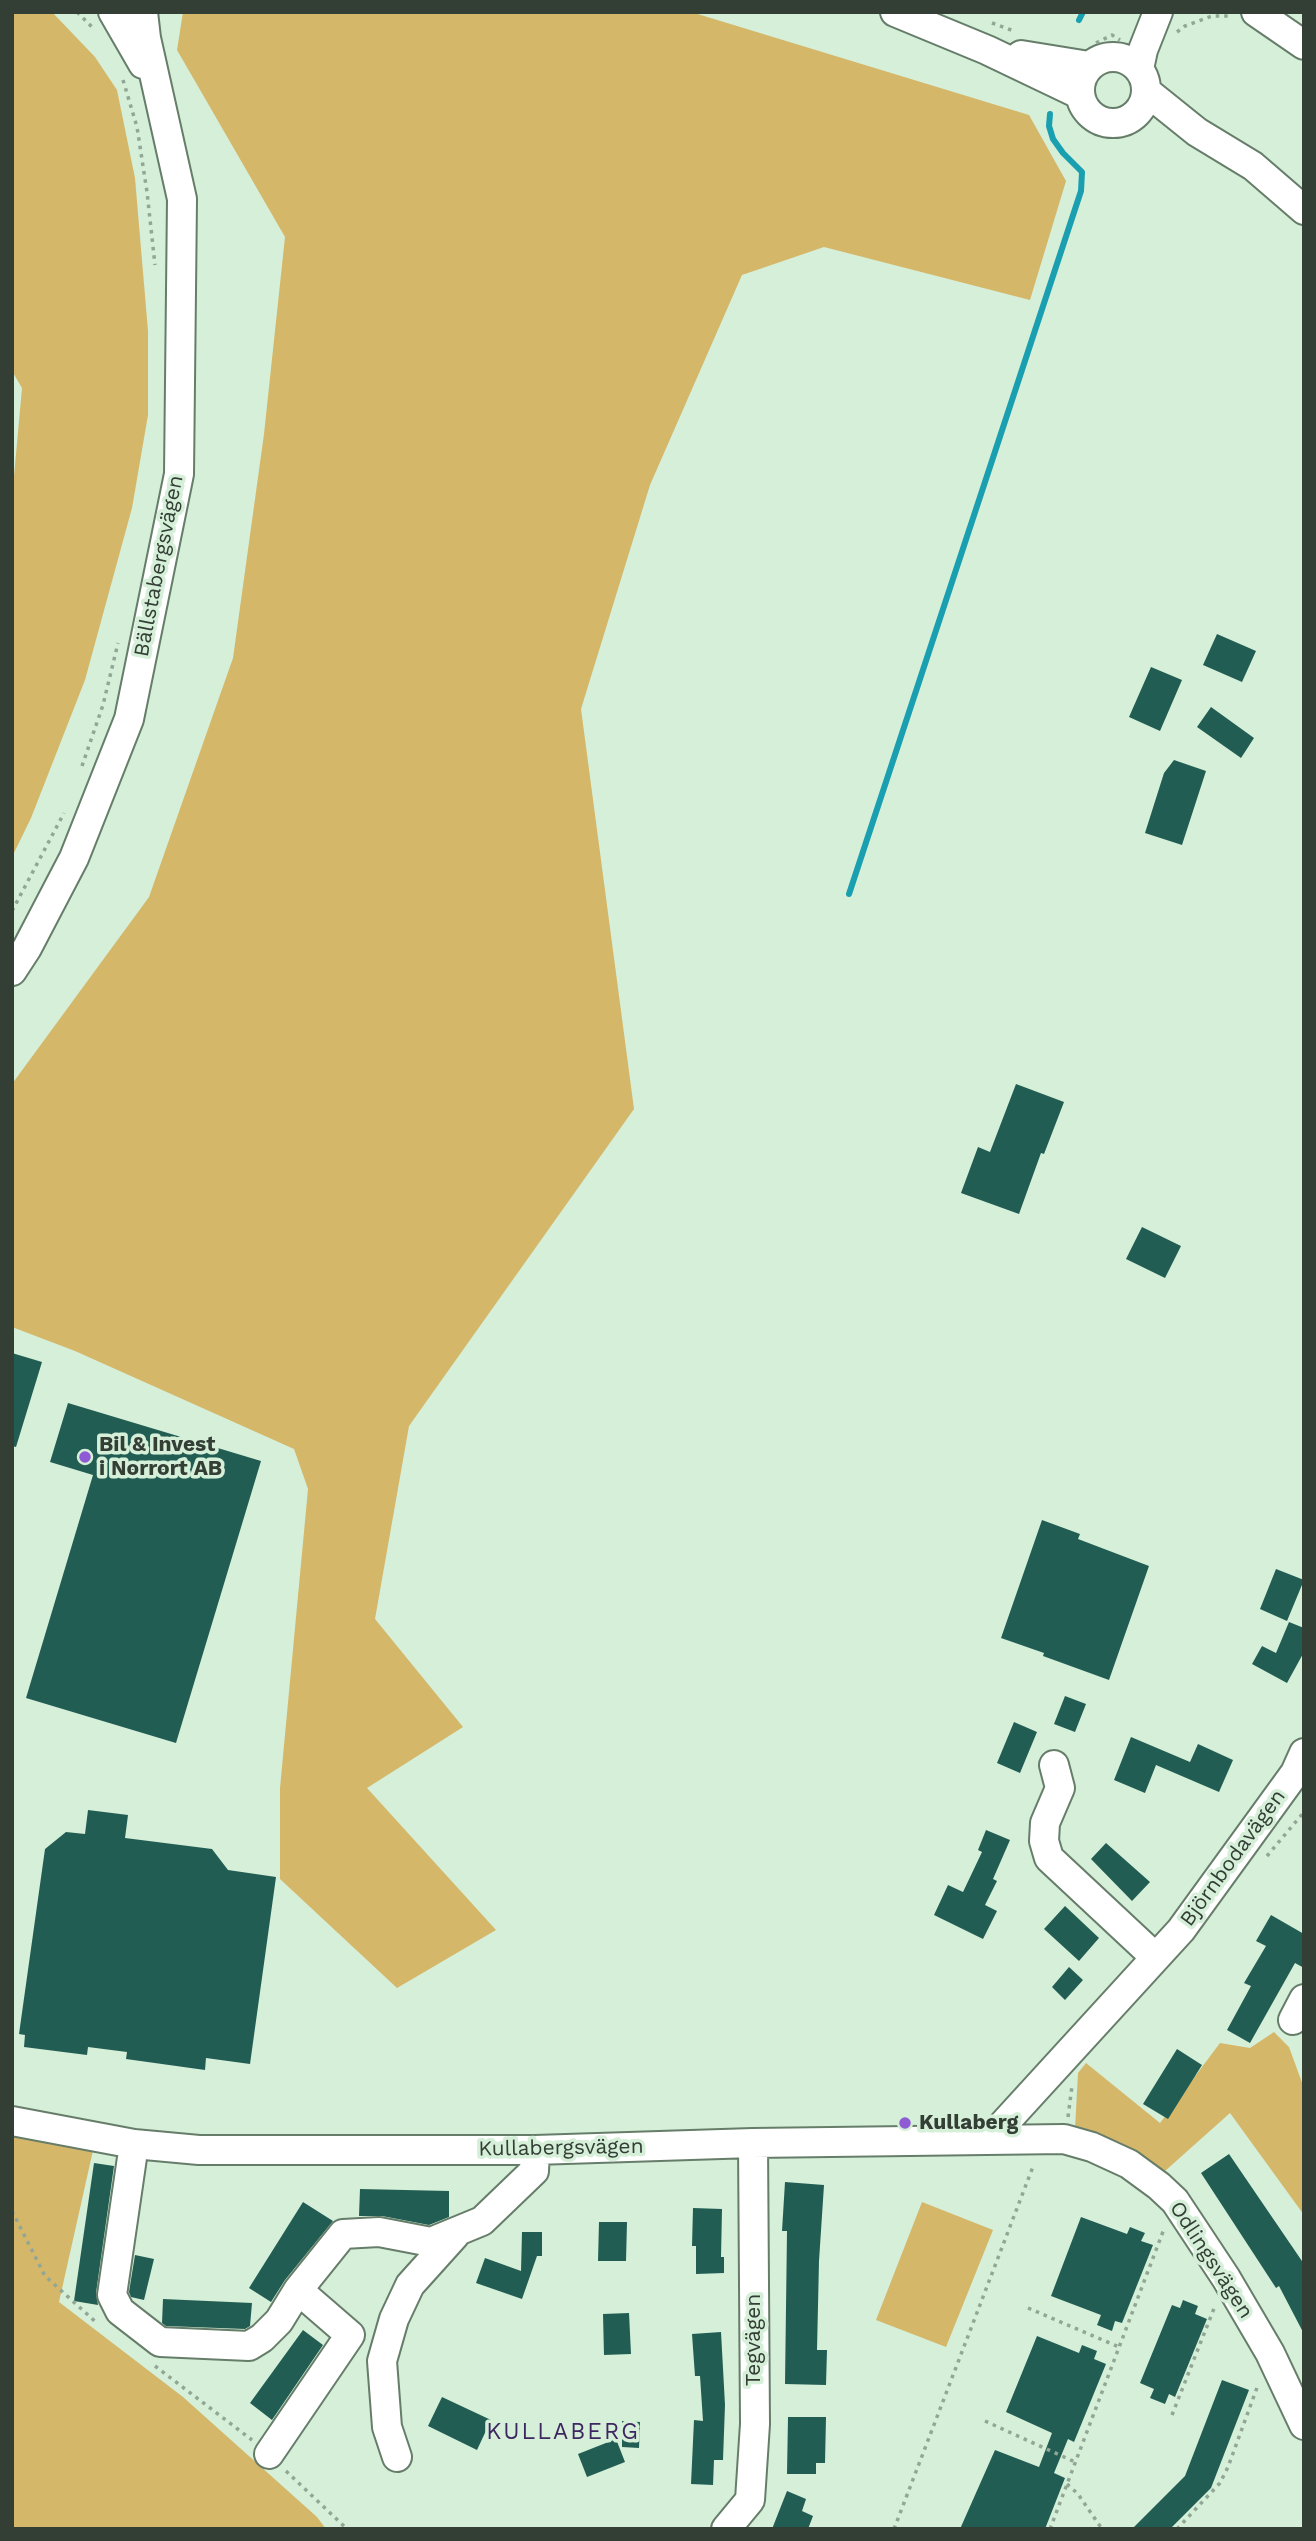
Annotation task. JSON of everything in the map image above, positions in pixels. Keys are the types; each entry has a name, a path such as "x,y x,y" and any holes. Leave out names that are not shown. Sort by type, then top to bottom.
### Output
{"street":[{"name":"Bällstabergsvägen","path":"12,971 74,858 129,719 179,474 182,199 146,38 143,12"},
{"path":"895,12 987,50 1079,94"},
{"path":"1143,12 1125,42 1082,75 1079,94 1082,105 1089,115 1102,122 1125,122 1140,92 1143,50 1157,12"},
{"path":"1247,14 1304,45"},
{"name":"Bällstabergsvägen","path":"103,21 133,44 158,95"},
{"path":"987,50 1099,61 1127,60 1140,92 1253,166 1304,210"},
{"path":"1054,1765 1060,1787 1045,1823 1044,1841 1049,1858 1155,1957"},
{"name":"Björnbodavägen","path":"989,2140 1181,1930 1301,1768"},
{"name":"Kullabergsvägen","path":"12,2121 134,2144 200,2150 535,2150 753,2143 989,2140"},
{"name":"Odlingsvägen","path":"989,2140 1065,2138 1093,2147 1129,2164 1159,2186 1175,2201 1226,2278 1270,2353 1304,2425"},
{"name":"Tegvägen","path":"726,2529 750,2500 755,2424 753,2143"},
{"path":"134,2144 113,2295 120,2311 160,2342 249,2346 279,2322 298,2290 343,2234 379,2231 430,2242 482,2221 534,2171 535,2150"},
{"path":"397,2457 387,2427 382,2361 394,2319 410,2285 461,2229"},
{"path":"269,2454 350,2335 298,2290"}],"path":[{"path":"77,12 103,21"},
{"path":"1177,33 1185,26 1212,16 1247,14"},
{"path":"119,69 136,127 156,268"},
{"path":"79,776 103,705 120,634"},
{"path":"12,911 65,811"},
{"path":"1259,1866 1304,1812"},
{"path":"1065,2138 1073,2078"},
{"path":"894,2529 1034,2162 1044,2161"},
{"path":"1050,2529 1175,2201"},
{"path":"12,2211 45,2276 107,2331"},
{"path":"1172,2415 1226,2278"},
{"path":"1028,2308 1119,2347"},
{"path":"1177,2529 1209,2497 1224,2475 1270,2353"},
{"path":"149,2362 269,2454 347,2529"},
{"path":"985,2421 1076,2462"},
{"path":"1067,2484 1078,2494 1102,2529"}],"shaded area":[{"path":"12,12 52,12 95,57 117,90 135,178 148,331 148,415 132,508 85,680 31,818 12,857 12,498 22,388 12,371"},
{"path":"183,12 691,12 1029,115 1066,181 1030,300 824,247 742,275 650,485 581,709 634,1109 409,1426 375,1619 463,1727 367,1788 496,1930 397,1988 280,1879 280,1788 308,1489 294,1449 75,1351 12,1327 12,1084 149,897 233,658 264,434 285,237 177,50"},
{"path":"1274,2032 1289,2047 1304,2088 1304,2215 1230,2113 1165,2171 1133,2149 1075,2129 1078,2073 1086,2063 1160,2123 1220,2043 1250,2048"},
{"path":"12,2134 94,2146 59,2302 183,2397 317,2517 326,2529 12,2529"},
{"path":"922,2202 993,2230 946,2347 876,2320"}],"building":[{"path":"1217,634 1256,651 1242,682 1203,665"},
{"path":"1151,667 1182,680 1160,731 1129,717"},
{"path":"1211,707 1254,738 1241,758 1197,727"},
{"path":"1174,760 1206,771 1182,845 1145,833 1164,773"},
{"path":"1016,1084 1064,1102 1044,1154 1041,1153 1019,1214 961,1193 978,1147 990,1152"},
{"path":"1142,1227 1181,1246 1165,1278 1126,1259"},
{"path":"12,1353 42,1362 16,1447 12,1446"},
{"path":"68,1403 261,1461 176,1743 26,1698 93,1475 50,1462"},
{"path":"1042,1520 1080,1534 1078,1539 1149,1566 1109,1680 1001,1638"},
{"path":"1276,1569 1304,1580 1287,1621 1260,1609"},
{"path":"1289,1622 1304,1628 1304,1652 1287,1683 1252,1664 1262,1646 1276,1653"},
{"path":"1065,1696 1086,1704 1075,1732 1054,1724"},
{"path":"1014,1722 1037,1732 1020,1773 997,1763"},
{"path":"1131,1737 1190,1762 1198,1744 1233,1760 1219,1792 1156,1765 1145,1793 1114,1780"},
{"path":"88,1810 128,1815 125,1838 212,1849 228,1870 276,1877 250,2064 206,2058 205,2070 126,2059 127,2052 88,2047 87,2055 24,2047 25,2035 19,2034 45,1849 66,1832 85,1834"},
{"path":"986,1830 1010,1840 993,1879 997,1881 985,1905 997,1911 983,1939 934,1915 948,1885 963,1892 982,1852 978,1850"},
{"path":"1106,1843 1150,1882 1132,1901 1091,1859"},
{"path":"1065,1906 1099,1938 1079,1961 1044,1929"},
{"path":"1271,1915 1304,1934 1304,1968 1295,1963 1250,2043 1227,2030 1251,1986 1244,1983 1266,1946 1256,1941"},
{"path":"1069,1967 1083,1980 1065,2000 1052,1987"},
{"path":"1177,2049 1202,2065 1168,2119 1143,2104"},
{"path":"1229,2154 1304,2264 1304,2334 1279,2286 1276,2288 1201,2173"},
{"path":"94,2163 114,2166 96,2293 98,2305 74,2301"},
{"path":"785,2182 824,2185 817,2350 827,2350 826,2385 785,2384 787,2231 782,2231"},
{"path":"360,2189 449,2191 449,2217 429,2225 382,2216 359,2216"},
{"path":"303,2202 333,2221 285,2280 271,2302 249,2288"},
{"path":"693,2208 722,2209 721,2257 724,2257 724,2273 696,2274 696,2246 692,2246"},
{"path":"1081,2217 1127,2234 1130,2227 1145,2233 1141,2241 1153,2245 1122,2323 1115,2321 1112,2331 1097,2325 1101,2315 1051,2296"},
{"path":"599,2222 627,2222 626,2261 598,2261"},
{"path":"522,2232 542,2232 542,2256 537,2256 522,2299 476,2283 485,2258 521,2271"},
{"path":"135,2255 154,2259 144,2300 131,2297 129,2292"},
{"path":"163,2299 252,2303 250,2326 245,2329 166,2326 162,2323"},
{"path":"1183,2300 1198,2306 1195,2314 1207,2319 1175,2397 1169,2394 1165,2404 1150,2398 1154,2389 1140,2383 1172,2305 1180,2308"},
{"path":"629,2313 631,2354 604,2355 603,2314"},
{"path":"303,2330 323,2345 272,2420 250,2403"},
{"path":"721,2332 725,2405 723,2460 714,2460 713,2485 691,2484 694,2420 703,2421 700,2376 695,2376 692,2334"},
{"path":"1037,2336 1079,2353 1082,2345 1097,2351 1094,2359 1106,2364 1074,2442 1068,2439 1054,2473 1065,2478 1045,2529 960,2529 995,2450 1039,2467 1052,2433 1006,2412"},
{"path":"1222,2380 1249,2390 1211,2488 1170,2529 1132,2529 1185,2476"},
{"path":"442,2397 491,2420 477,2450 428,2426"},
{"path":"788,2417 826,2417 825,2463 816,2463 816,2474 787,2474"},
{"path":"622,2421 640,2422 639,2448 622,2447"},
{"path":"616,2439 625,2462 587,2477 578,2454"},
{"path":"787,2491 806,2499 802,2511 813,2516 808,2529 772,2529"}],"waterway":[{"path":"1079,20 1083,12"},
{"path":"849,894 1081,191 1082,172 1053,139 1049,126 1050,114"}],"place":[{"name":"Bil & Invest i Norrort AB","path":"85,1457"},
{"name":"Kullaberg","path":"905,2123"}],"district":[{"name":"KULLABERG","path":"563,2432"}]}
